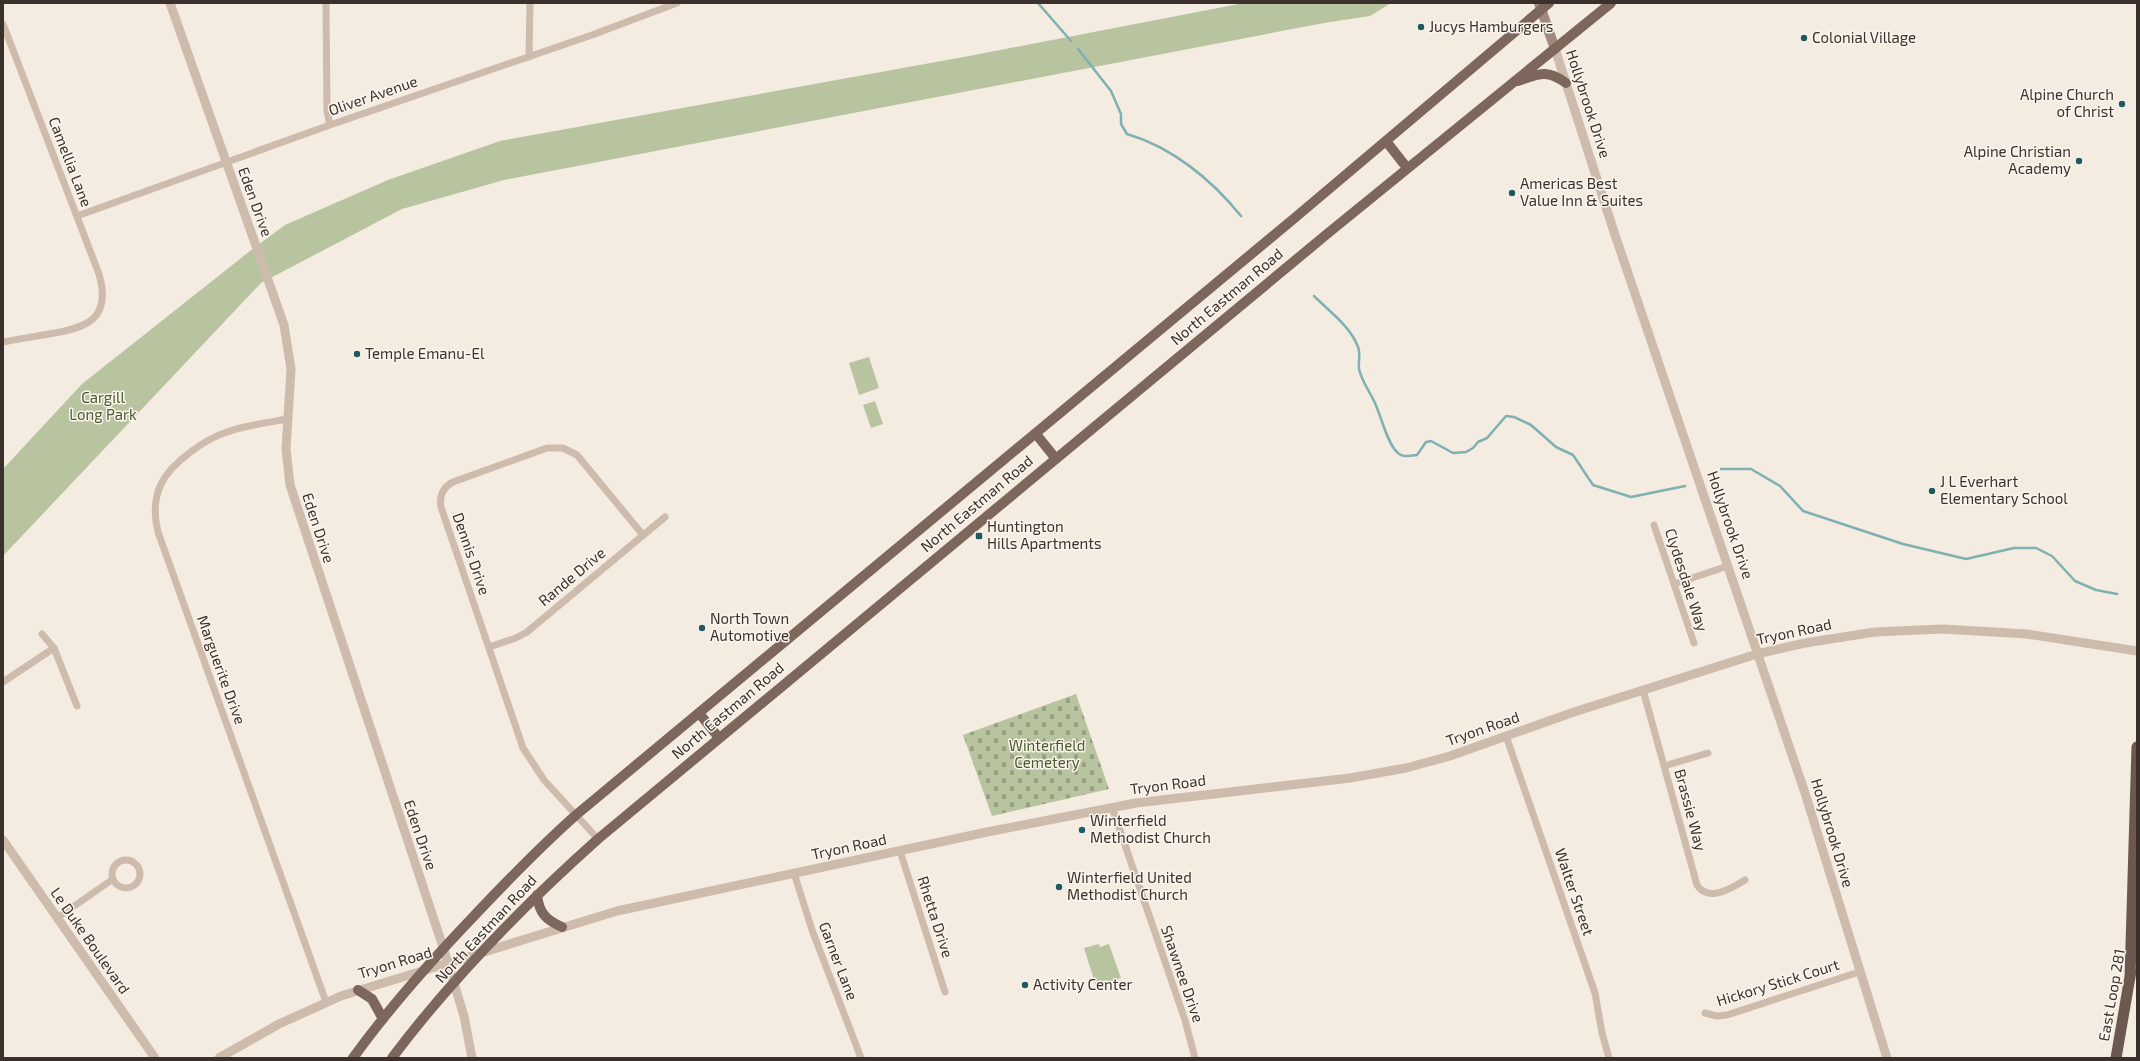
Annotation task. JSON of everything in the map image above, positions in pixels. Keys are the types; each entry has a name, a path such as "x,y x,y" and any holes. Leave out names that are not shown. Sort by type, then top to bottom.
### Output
{"highway":[{"path":"2130,978 2137,747"},
{"name":"East Loop 281","path":"2116,1058 2137,937"}],"main road":[{"name":"North Eastman Road","path":"392,1058 411,1033 483,951 537,895 598,839 1407,168 1610,3"},
{"name":"North Eastman Road","path":"353,1058 383,1019 443,948 525,862 576,815 1036,434 1386,141 1543,5"},
{"name":"Hollybrook Drive","path":"1543,5 1554,49"},
{"path":"1512,83 1544,74 1554,75 1566,83"},
{"path":"1386,141 1407,168"},
{"path":"1036,434 1056,458"},
{"path":"699,713 719,738"},
{"path":"537,895 539,907 545,917 562,927"},
{"path":"358,990 372,999 383,1019"}],"street":[{"name":"Eden Drive","path":"170,3 286,335 291,376 287,419 286,459 288,478 448,962 466,1025 472,1058"},
{"path":"326,3 327,111 330,125"},
{"path":"529,57 530,3"},
{"name":"Oliver Avenue","path":"77,216 226,161 529,57 677,3"},
{"name":"Camellia Lane","path":"3,24 101,281 103,298 99,311 91,322 75,329 3,342"},
{"name":"Hollybrook Drive","path":"1554,49 1614,232 1805,793 1859,972 1887,1058"},
{"name":"Marguerite Drive","path":"287,419 226,432 195,449 164,479 158,492 155,515 160,540 326,1002"},
{"name":"Dennis Drive","path":"598,839 544,780 525,753 441,507 441,495 447,486 544,450 563,448 577,455 643,535"},
{"name":"Rande Drive","path":"489,648 524,634 665,517"},
{"name":"Clydesdale Way","path":"1654,525 1694,643"},
{"path":"1674,584 1728,566"},
{"name":"Tryon Road","path":"219,1058 262,1032 326,1002 358,990 425,968 636,906 1112,807 1162,799 1372,775 1434,761 1643,690 1757,654 1854,635 1928,629 2020,634 2137,651"},
{"path":"42,634 54,648 77,706"},
{"path":"3,682 54,648"},
{"name":"Brassie Way","path":"1643,690 1698,887 1705,892 1713,894 1730,888 1745,880"},
{"name":"Walter Street","path":"1506,736 1595,993 1602,1032 1609,1058"},
{"path":"1664,766 1708,753"},
{"name":"Shawnee Drive","path":"1112,807 1184,1015 1195,1058"},
{"name":"Le Duke Boulevard","path":"3,840 155,1058"},
{"name":"Rhetta Drive","path":"900,851 945,992"},
{"path":"122,860 133,861 139,868 139,880 130,888 121,887 113,879 113,868 122,860"},
{"name":"Garner Lane","path":"794,873 812,930 861,1058"},
{"path":"57,918 113,879"},
{"name":"Hickory Stick Court","path":"1705,1013 1717,1016 1727,1015 1859,972"}],"green space":[{"name":"Cargill Long Park","path":"1244,3 1391,3 1370,16 1324,23 504,180 402,209 261,283 3,556 3,469 82,384 285,225 388,180 500,141 969,56"},
{"path":"869,357 879,388 859,395 849,363"},
{"path":"875,401 883,424 871,428 863,405"},
{"name":"Winterfield Cemetery","path":"1076,694 1109,789 992,816 963,735"},
{"path":"1099,944 1100,947 1109,944 1121,978 1096,986 1084,948"}],"waterway":[{"path":"1038,3 1071,41"},
{"path":"1078,49 1111,91 1121,114 1121,124 1127,134 1160,147 1190,166 1217,190 1241,216"},
{"path":"1314,296 1345,326 1355,340 1359,350 1359,369 1362,379 1375,403 1391,443 1399,454 1406,456 1417,455 1426,442 1431,441 1453,453 1466,452 1473,448 1478,442 1487,438 1506,416 1514,417 1531,425 1556,447 1573,455 1593,485 1631,497 1685,486"},
{"path":"1721,469 1751,469 1780,486 1803,511 1903,544 1966,559 2014,548 2036,548 2052,556 2075,581 2096,590 2117,594"}],"place":[{"name":"Jucys Hamburgers","path":"1421,27"},
{"name":"Colonial Village","path":"1804,38"},
{"name":"Alpine Church of Christ","path":"2122,104"},
{"name":"Alpine Christian Academy","path":"2079,161"},
{"name":"Americas Best Value Inn & Suites","path":"1512,193"},
{"name":"Temple Emanu-El","path":"357,354"},
{"name":"J L Everhart Elementary School","path":"1932,491"},
{"name":"Huntington Hills Apartments","path":"979,536"},
{"name":"North Town Automotive","path":"702,628"},
{"name":"Winterfield Methodist Church","path":"1082,830"},
{"name":"Winterfield United Methodist Church","path":"1059,887"},
{"name":"Activity Center","path":"1025,985"}]}
